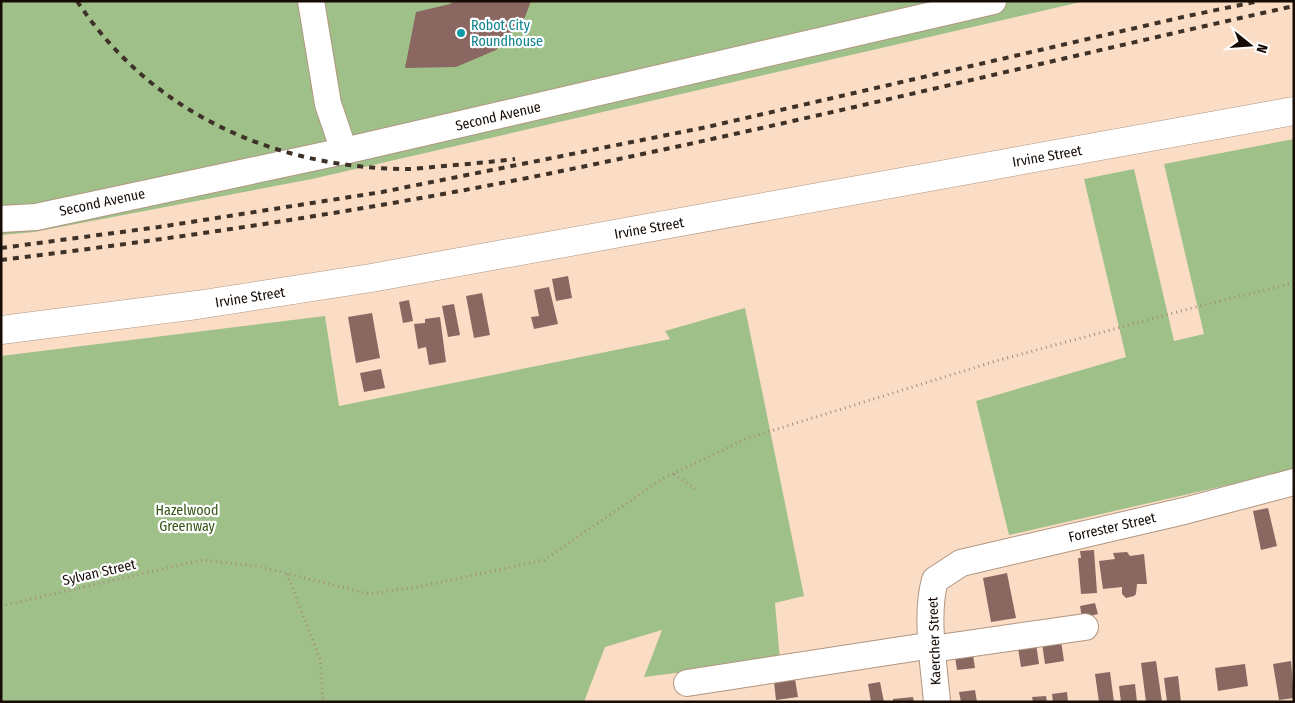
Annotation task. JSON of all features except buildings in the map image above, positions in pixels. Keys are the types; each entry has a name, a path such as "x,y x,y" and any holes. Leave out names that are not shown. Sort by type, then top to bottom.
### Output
{"main road":[{"name":"Irvine Street","path":"1,330 197,305 372,278 1294,111"}],"street":[{"path":"311,1 328,104 344,151"},
{"name":"Second Avenue","path":"1,219 36,217 344,151 992,1"},
{"name":"Forrester Street","path":"935,580 961,563 1294,482"},
{"name":"Kaercher Street","path":"935,580 931,594 932,649 936,702"},
{"path":"687,683 920,647 932,649 1085,627"}],"path":[{"name":"Sylvan Street","path":"1,606 202,560 257,566 369,594 423,586 544,560 662,479 748,438 996,361 1192,308 1294,283"},
{"path":"674,473 695,488"},
{"path":"286,573 320,659 323,702"}],"green space":[{"path":"1,1 1085,1 312,179 34,232 1,235"},
{"path":"1294,139 1294,470 1009,535 976,401 1126,357 1084,179 1134,169 1174,341 1204,334 1164,164"},
{"name":"Hazelwood Greenway","path":"745,308 804,596 775,603 780,660 644,677 662,630 605,647 584,702 1,702 1,356 325,316 339,406 670,339 665,331"}],"railway":[{"path":"77,1 107,40 141,74 179,103 220,127 264,145 310,158 357,166 406,169 515,159"},
{"path":"1,248 159,227 382,192 707,127 1259,1"},
{"path":"1,260 257,225 512,181 708,140 1294,6"}],"place":[{"name":"Robot City Roundhouse","path":"461,33"}]}
